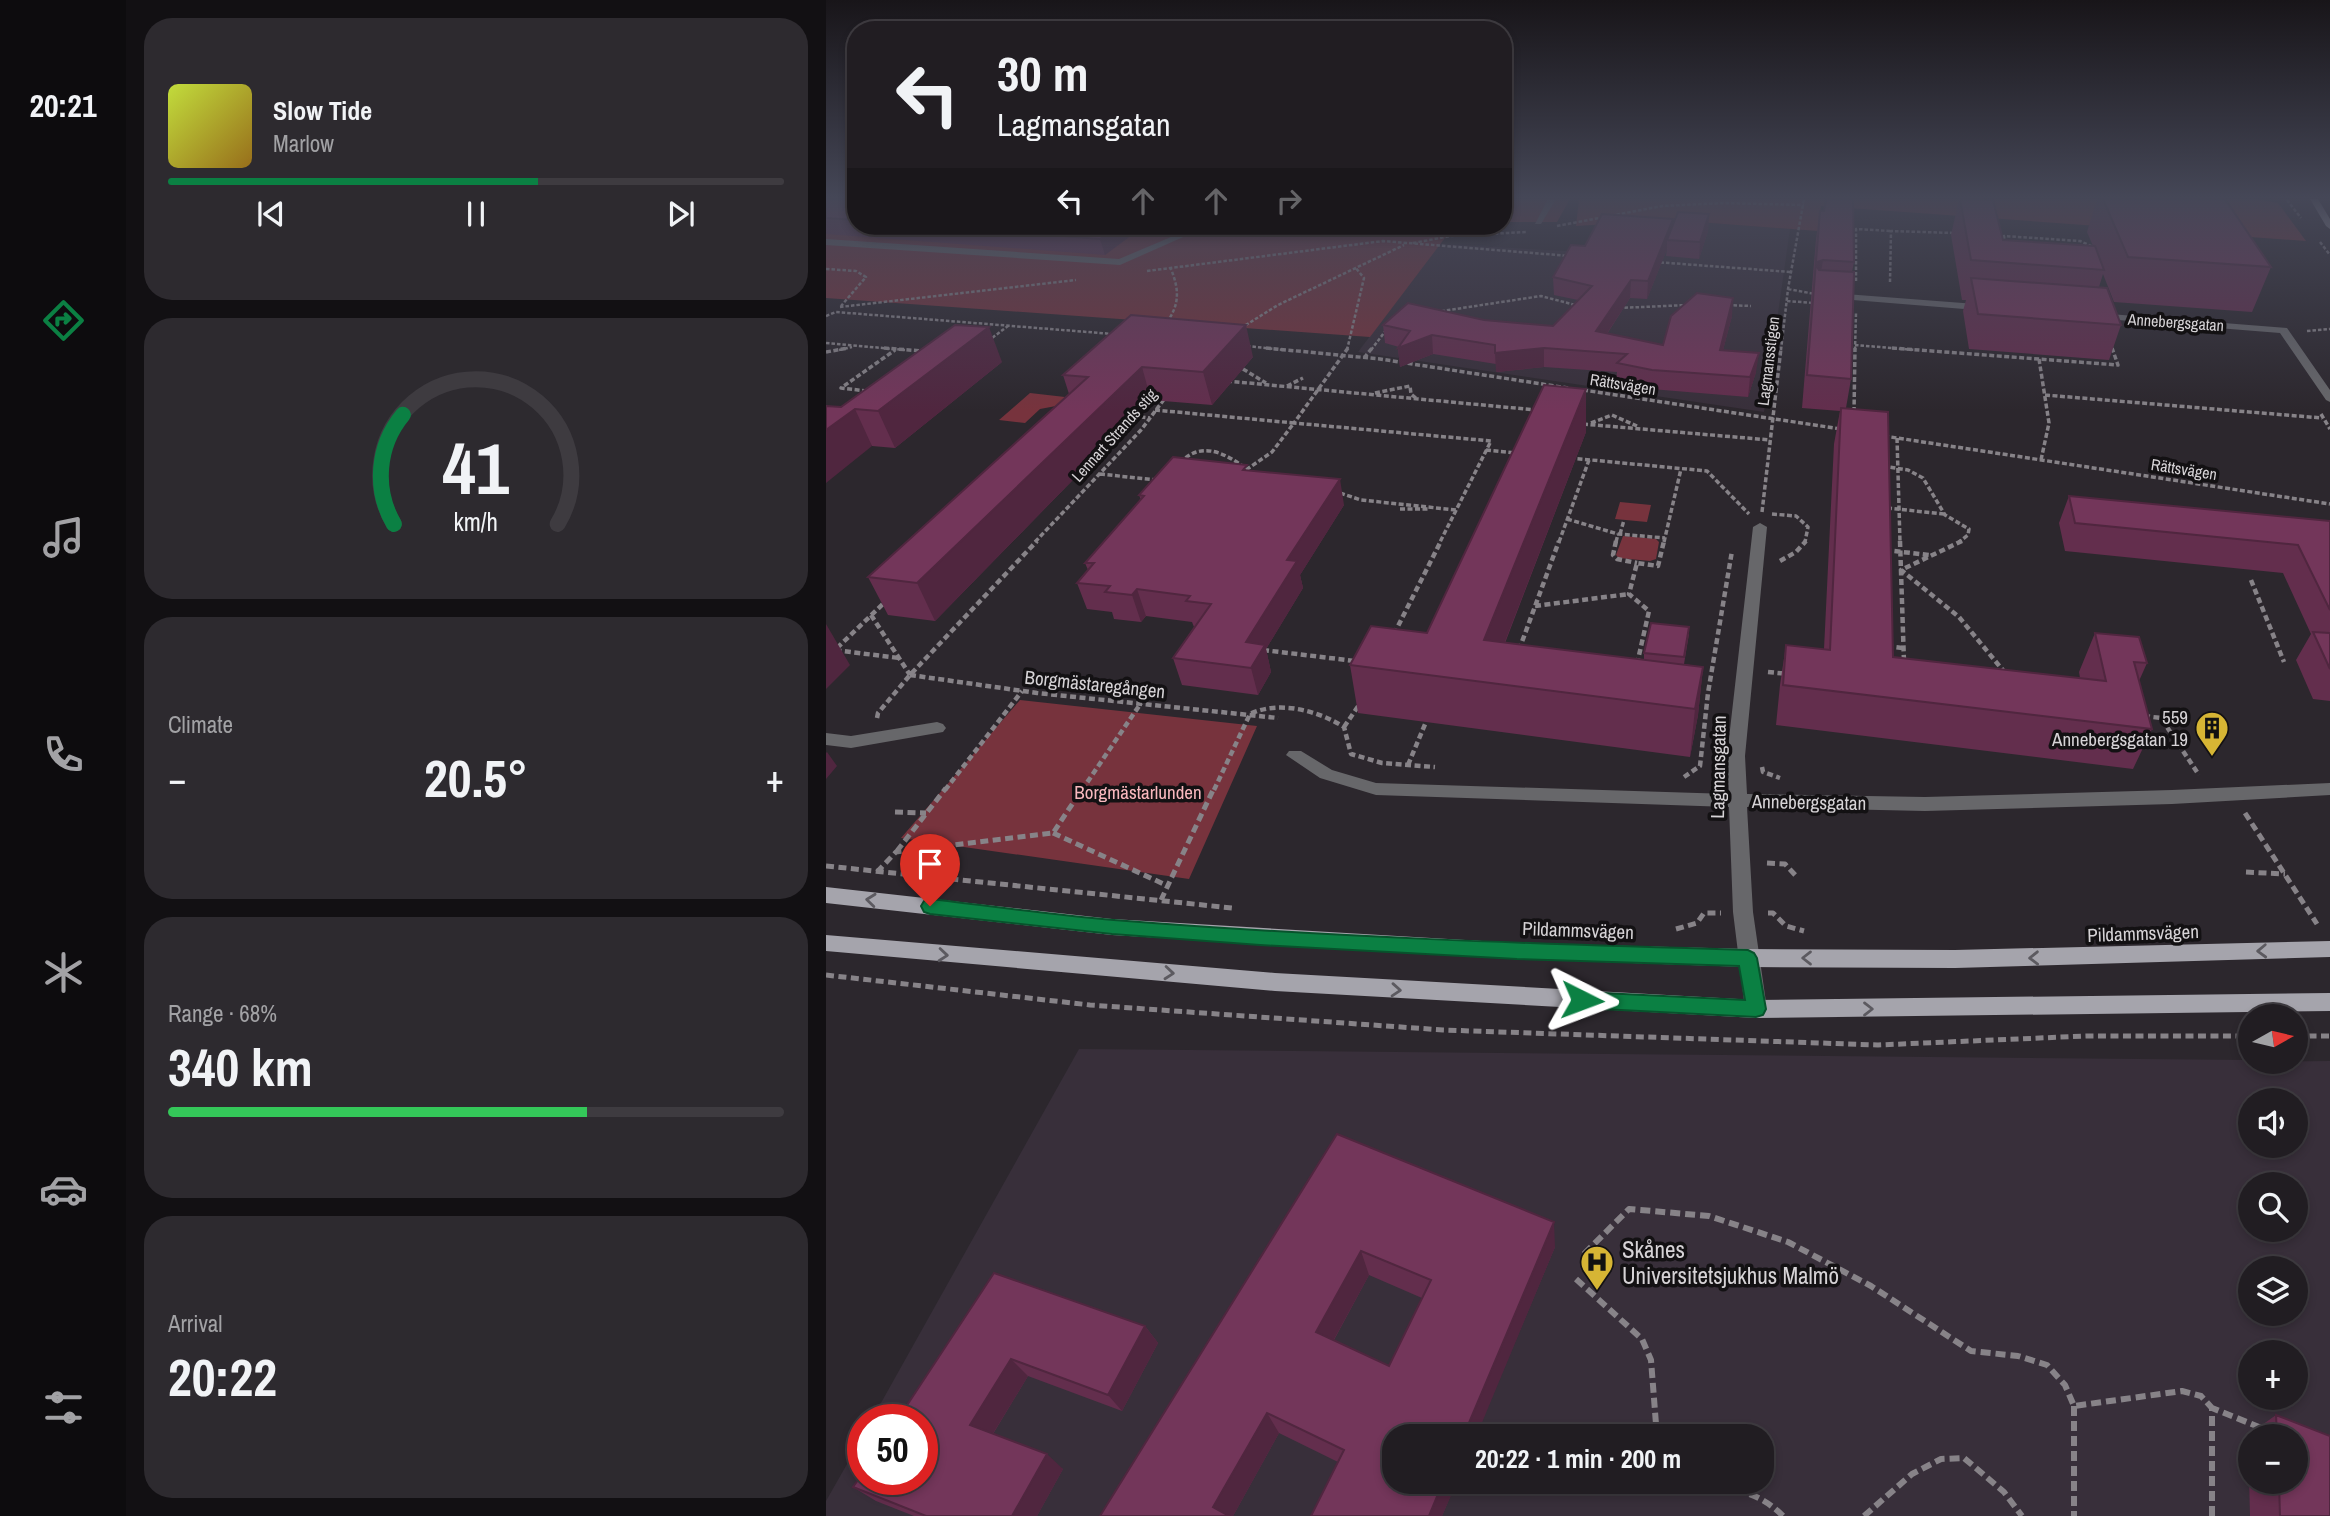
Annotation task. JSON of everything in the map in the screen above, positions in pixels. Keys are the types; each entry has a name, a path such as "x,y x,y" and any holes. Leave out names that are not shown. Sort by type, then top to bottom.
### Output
{"main road":[{"name":"Pildammsvägen","path":"826,895 1112,927 1517,951 1748,958 2101,957 2330,949"},
{"path":"826,943 1275,982 1756,1009 2330,1002"}],"street":[{"path":"1818,299 1891,300 1998,309"},
{"name":"Annebergsgatan","path":"2080,315 2283,330 2330,398"},
{"name":"Lagmansgatan","path":"1756,1009 1743,912 1736,756 1757,518"},
{"path":"826,739 851,742 937,728"},
{"name":"Annebergsgatan","path":"1295,755 1326,774 1376,789 1736,801 1925,804 2330,789"}],"path":[{"path":"836,312 866,277 856,271 837,270"},
{"path":"1161,330 1180,300 1180,289 1171,270"},
{"path":"1231,335 1261,314 1350,270"},
{"path":"1234,476 1249,470 1272,452 1345,356 1351,342 1357,300 1363,284 1359,270"},
{"path":"1760,270 1791,272"},
{"path":"1854,419 1856,270"},
{"path":"1891,270 1891,300"},
{"name":"Lagmansstigen","path":"1757,518 1773,419 1791,272"},
{"path":"1788,289 1818,299"},
{"path":"1433,312 1541,296 1583,306"},
{"path":"1787,301 1818,299"},
{"path":"1615,308 1698,305"},
{"path":"1724,305 1751,306"},
{"path":"826,316 836,312 1117,335"},
{"path":"1363,358 1392,323"},
{"path":"978,348 1008,326"},
{"path":"2299,333 2330,329"},
{"path":"1855,345 2118,365 2108,334"},
{"path":"826,343 932,352"},
{"name":"Rättsvägen","path":"1234,345 1363,358 1570,388"},
{"path":"826,352 857,346"},
{"path":"877,392 841,387 895,349"},
{"path":"2039,359 2049,423 2041,460"},
{"path":"1243,369 1273,386"},
{"path":"1286,387 1303,378"},
{"path":"1224,381 1540,410"},
{"path":"1368,394 1410,386 1411,394 1417,399"},
{"name":"Rättsvägen","path":"1583,390 1854,431"},
{"path":"2045,395 2323,418"},
{"name":"Lennart Strands stig","path":"873,739 878,713 910,675 1100,474 1167,397"},
{"path":"2317,407 2330,429"},
{"path":"1155,410 1491,441 1391,640"},
{"path":"1125,415 1150,418"},
{"path":"1585,424 1612,415 1645,429"},
{"path":"1575,423 1770,440"},
{"name":"Rättsvägen","path":"1875,435 2330,504"},
{"path":"1897,438 1904,675"},
{"path":"1178,466 1189,454 1203,449 1231,457 1249,470"},
{"path":"1486,450 1524,454"},
{"path":"1563,458 1707,471 1757,518"},
{"path":"1517,656 1589,460"},
{"path":"1881,466 1915,473 1923,478 1945,515"},
{"path":"1624,520 1613,555 1617,559 1658,566 1681,469"},
{"path":"1100,474 1164,481"},
{"path":"1329,489 1361,500 1456,510"},
{"path":"1881,507 1945,515 1969,529 1968,536 1960,542 1901,570"},
{"path":"1400,509 1422,511 1433,508"},
{"path":"1741,517 1796,516 1808,527 1808,539 1801,551 1780,561 1778,573"},
{"path":"1567,519 1619,534 1665,538"},
{"path":"1672,779 1683,778 1700,766 1707,705 1734,540"},
{"path":"1882,550 1930,555"},
{"path":"1629,594 1637,563"},
{"path":"1901,570 1936,593 1963,619 2007,676"},
{"path":"2251,580 2284,662"},
{"path":"1535,606 1629,594 1649,611 1636,671"},
{"path":"835,650 891,596"},
{"path":"1892,596 1902,598"},
{"path":"871,615 910,675"},
{"path":"1883,646 1903,648"},
{"path":"826,649 899,658"},
{"path":"1258,650 1366,662"},
{"path":"1764,685 1766,660"},
{"path":"1765,671 1793,674"},
{"name":"Borgmästaregången","path":"910,675 1022,691 1278,718"},
{"path":"877,873 1022,691"},
{"path":"1343,727 1362,698"},
{"path":"1053,833 1141,703"},
{"path":"1694,704 1707,705"},
{"path":"1161,900 1250,713 1256,710 1290,709 1326,716 1343,727 1351,754 1382,764 1449,768"},
{"path":"2135,715 2161,718 2200,775"},
{"path":"1408,765 1426,722"},
{"path":"1760,762 1763,772 1781,779"},
{"path":"2186,776 2221,775 2317,924"},
{"path":"895,812 927,813"},
{"path":"896,852 1053,833 1168,886"},
{"path":"1767,863 1785,864 1797,876"},
{"path":"826,866 1244,910"},
{"path":"2246,872 2285,874"},
{"path":"1669,930 1698,923 1704,913 1743,912 1773,913 1779,923 1794,931 1818,932"},
{"path":"2304,925 2330,923"},
{"path":"826,975 1090,1005 1443,1030 1878,1045 2086,1036 2238,1036"},
{"path":"2308,1036 2330,1036"},
{"path":"1584,1254 1629,1209 1709,1216 1788,1242 1871,1286 1971,1351 2018,1356 2047,1366 2065,1385 2074,1406 2074,1516"},
{"path":"1576,1279 1642,1339 1651,1360 1656,1424"},
{"path":"2074,1406 2182,1391 2201,1396 2212,1408 2253,1424"},
{"path":"2212,1408 2212,1516"},
{"path":"1864,1516 1912,1475 1941,1459 1964,1458 2004,1492 2022,1516"},
{"path":"1752,1494 1767,1499 1783,1516"}],"shaded area":[{"path":"1420,270 1784,270 1764,412 1358,352"},
{"name":"Skånes Universitetsjukhus Malmö","path":"1079,1049 2238,1060 2238,1074 2308,1074 2308,1061 2330,1061 2330,1516 826,1516 826,1501 847,1464 847,1495 938,1495 938,1404 880,1404"}],"green space":[{"path":"826,270 1421,270 1370,337 826,298"},
{"path":"1030,393 1065,397 1056,406 1040,409 1025,423 999,420"},
{"path":"1620,502 1651,505 1647,522 1615,519"},
{"path":"1623,536 1656,539 1659,542 1656,559 1650,561 1619,558 1616,555"},
{"name":"Borgmästarlunden","path":"1020,700 1257,726 1189,879 901,838"}],"building":[{"path":"1557,270 1653,270 1648,281 1631,280 1596,331 1663,345 1671,316 1697,293 1733,298 1720,350 1759,353 1750,377 1652,370 1617,363 1627,354 1544,348 1495,353 1495,345 1432,335 1398,348 1410,331 1383,325 1408,303 1484,320 1553,326 1592,286 1553,277"},
{"path":"1815,270 1854,272 1851,379 1807,375"},
{"path":"1971,278 2107,288 2121,325 1978,314"},
{"path":"1131,315 1246,325 1203,372 1142,367 917,583 868,577 1088,377 1063,375"},
{"path":"955,325 989,327 878,411 855,409 826,430 826,406 841,407"},
{"path":"1544,385 1586,389 1484,640 1703,667 1695,709 1350,665 1371,626 1427,633"},
{"path":"1841,408 1888,412 1893,657 2106,681 2095,633 2139,637 2147,663 2134,662 2152,729 1783,685 1786,645 1830,650"},
{"path":"1173,457 1247,465 1243,470 1340,479 1287,560 1297,561 1246,642 1265,645 1251,668 1173,658 1211,604 1186,601 1190,596 1137,589 1132,595 1105,592 1110,586 1077,583 1094,563 1085,563 1144,496 1139,495"},
{"path":"2069,496 2330,521 2330,610 2298,545 2075,523"},
{"path":"1651,623 1689,627 1684,657 1644,653"},
{"path":"2313,632 2330,633 2330,669"},
{"path":"1337,1134 1554,1222 1469,1424 1382,1424 1382,1494 1438,1494 1429,1516 1311,1516 1344,1450 1267,1413 1213,1507 1229,1516 1100,1516","holes":["1361,1251 1431,1280 1389,1366 1316,1332"]},
{"path":"994,1273 1145,1326 1108,1395 1011,1359 970,1425 1047,1454 1012,1516 926,1516 873,1495 938,1495 938,1404 908,1404"},
{"path":"2276,1415 2299,1424 2276,1424"},
{"path":"2308,1427 2330,1436 2330,1516 2280,1516 2279,1494 2308,1494"}],"place":[{"name":"559 Annebergsgatan 19","path":"2212,758"},
{"name":"Skånes Universitetsjukhus Malmö","path":"1597,1292"}],"route":[{"path":"930,906 1112,927 1260,937 1517,951 1748,958 1756,1009 1582,1000"}]}
